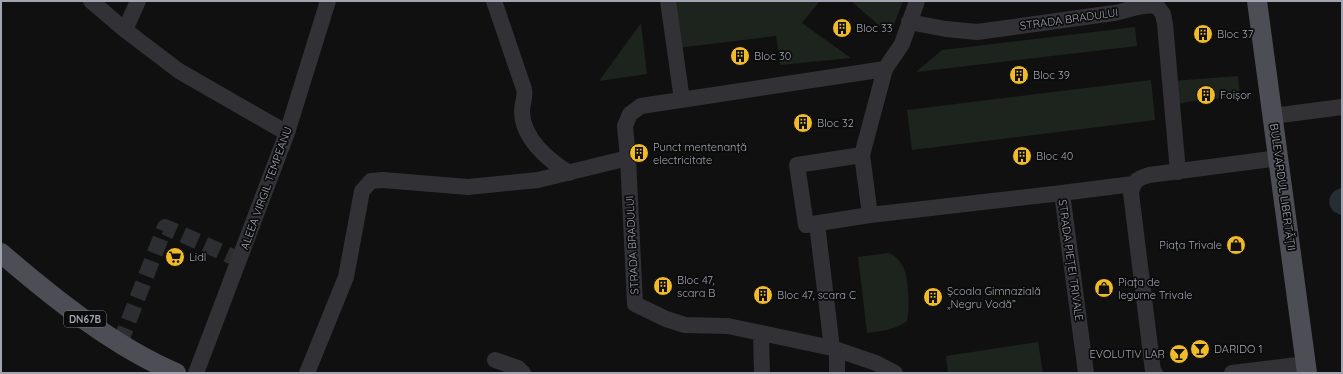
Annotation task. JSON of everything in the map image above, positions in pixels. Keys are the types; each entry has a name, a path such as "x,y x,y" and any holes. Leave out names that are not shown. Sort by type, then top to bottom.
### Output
{"main road":[{"name":"BULEVARDUL LIBERTĂȚII","path":"1257,1 1307,368"},
{"name":"DN67B","path":"1,252 43,288 99,329 128,348 176,373"}],"street":[{"path":"91,1 125,30 179,71 287,133"},
{"path":"125,30 138,1"},
{"name":"ALEEA VIRGIL TEMPEANU","path":"196,373 287,133 328,1"},
{"path":"494,1 524,89 525,95 522,110 523,119 527,130 535,144 569,173"},
{"path":"668,1 682,100"},
{"path":"870,215 862,155 885,69 902,44 917,1"},
{"name":"STRADA BRADULUI","path":"909,22 977,32 1114,13 1147,5 1157,6 1163,14 1165,24 1178,172"},
{"name":"STRADA BRADULUI","path":"885,69 641,106 630,114 625,126 628,158 635,304 666,319 685,325 728,326 834,349 876,363 895,373"},
{"path":"1273,116 1342,107"},
{"path":"862,155 797,165 806,225 870,215 1062,193"},
{"path":"308,371 346,277 362,191 371,181 383,180 468,187 538,180 628,158"},
{"name":"STRADA PIEȚEI TRIVALE","path":"1086,373 1062,193 1133,184 1137,179 1150,175 1279,158"},
{"path":"1133,184 1131,193 1153,371 1155,373"},
{"path":"817,224 838,373"},
{"path":"762,333 762,373"},
{"path":"495,360 518,368 522,373"},
{"path":"1232,373 1307,368"}],"shaded area":[{"path":"672,1 820,1 802,23 851,58 780,65 776,36 677,48"},
{"path":"851,1 903,1 890,35"},
{"path":"641,23 647,74 599,81"},
{"path":"1135,27 1137,46 916,72 942,50"},
{"path":"1238,76 1240,97 1212,99 1211,90 1200,91 1201,100 1175,104 1172,81"},
{"path":"1151,80 1155,120 912,150 907,110"},
{"path":"1342,188 1342,215 1332,210 1329,202 1332,193"},
{"path":"888,253 898,259 901,263 906,277 908,292 907,321 883,331 867,333 858,257"},
{"path":"1038,342 1043,373 948,373 946,356"}],"tunnel":[{"path":"120,343 165,227 240,260"}],"place":[{"name":"Bloc 33","path":"842,28"},
{"name":"Bloc 37","path":"1203,34"},
{"name":"Bloc 30","path":"740,56"},
{"name":"Bloc 39","path":"1019,75"},
{"name":"Foișor","path":"1206,95"},
{"name":"Bloc 32","path":"803,123"},
{"name":"Punct mentenanță electricitate","path":"639,153"},
{"name":"Bloc 40","path":"1022,156"},
{"name":"Piața Trivale","path":"1236,245"},
{"name":"Lidl","path":"175,257"},
{"name":"Bloc 47, scara B","path":"663,286"},
{"name":"Piața de legume Trivale","path":"1104,288"},
{"name":"Bloc 47, scara C","path":"763,295"},
{"name":"Școala Gimnazială „Negru Vodă”","path":"933,297"},
{"name":"DARIDO 1","path":"1200,349"},
{"name":"EVOLUTIV LAR","path":"1179,354"}]}
